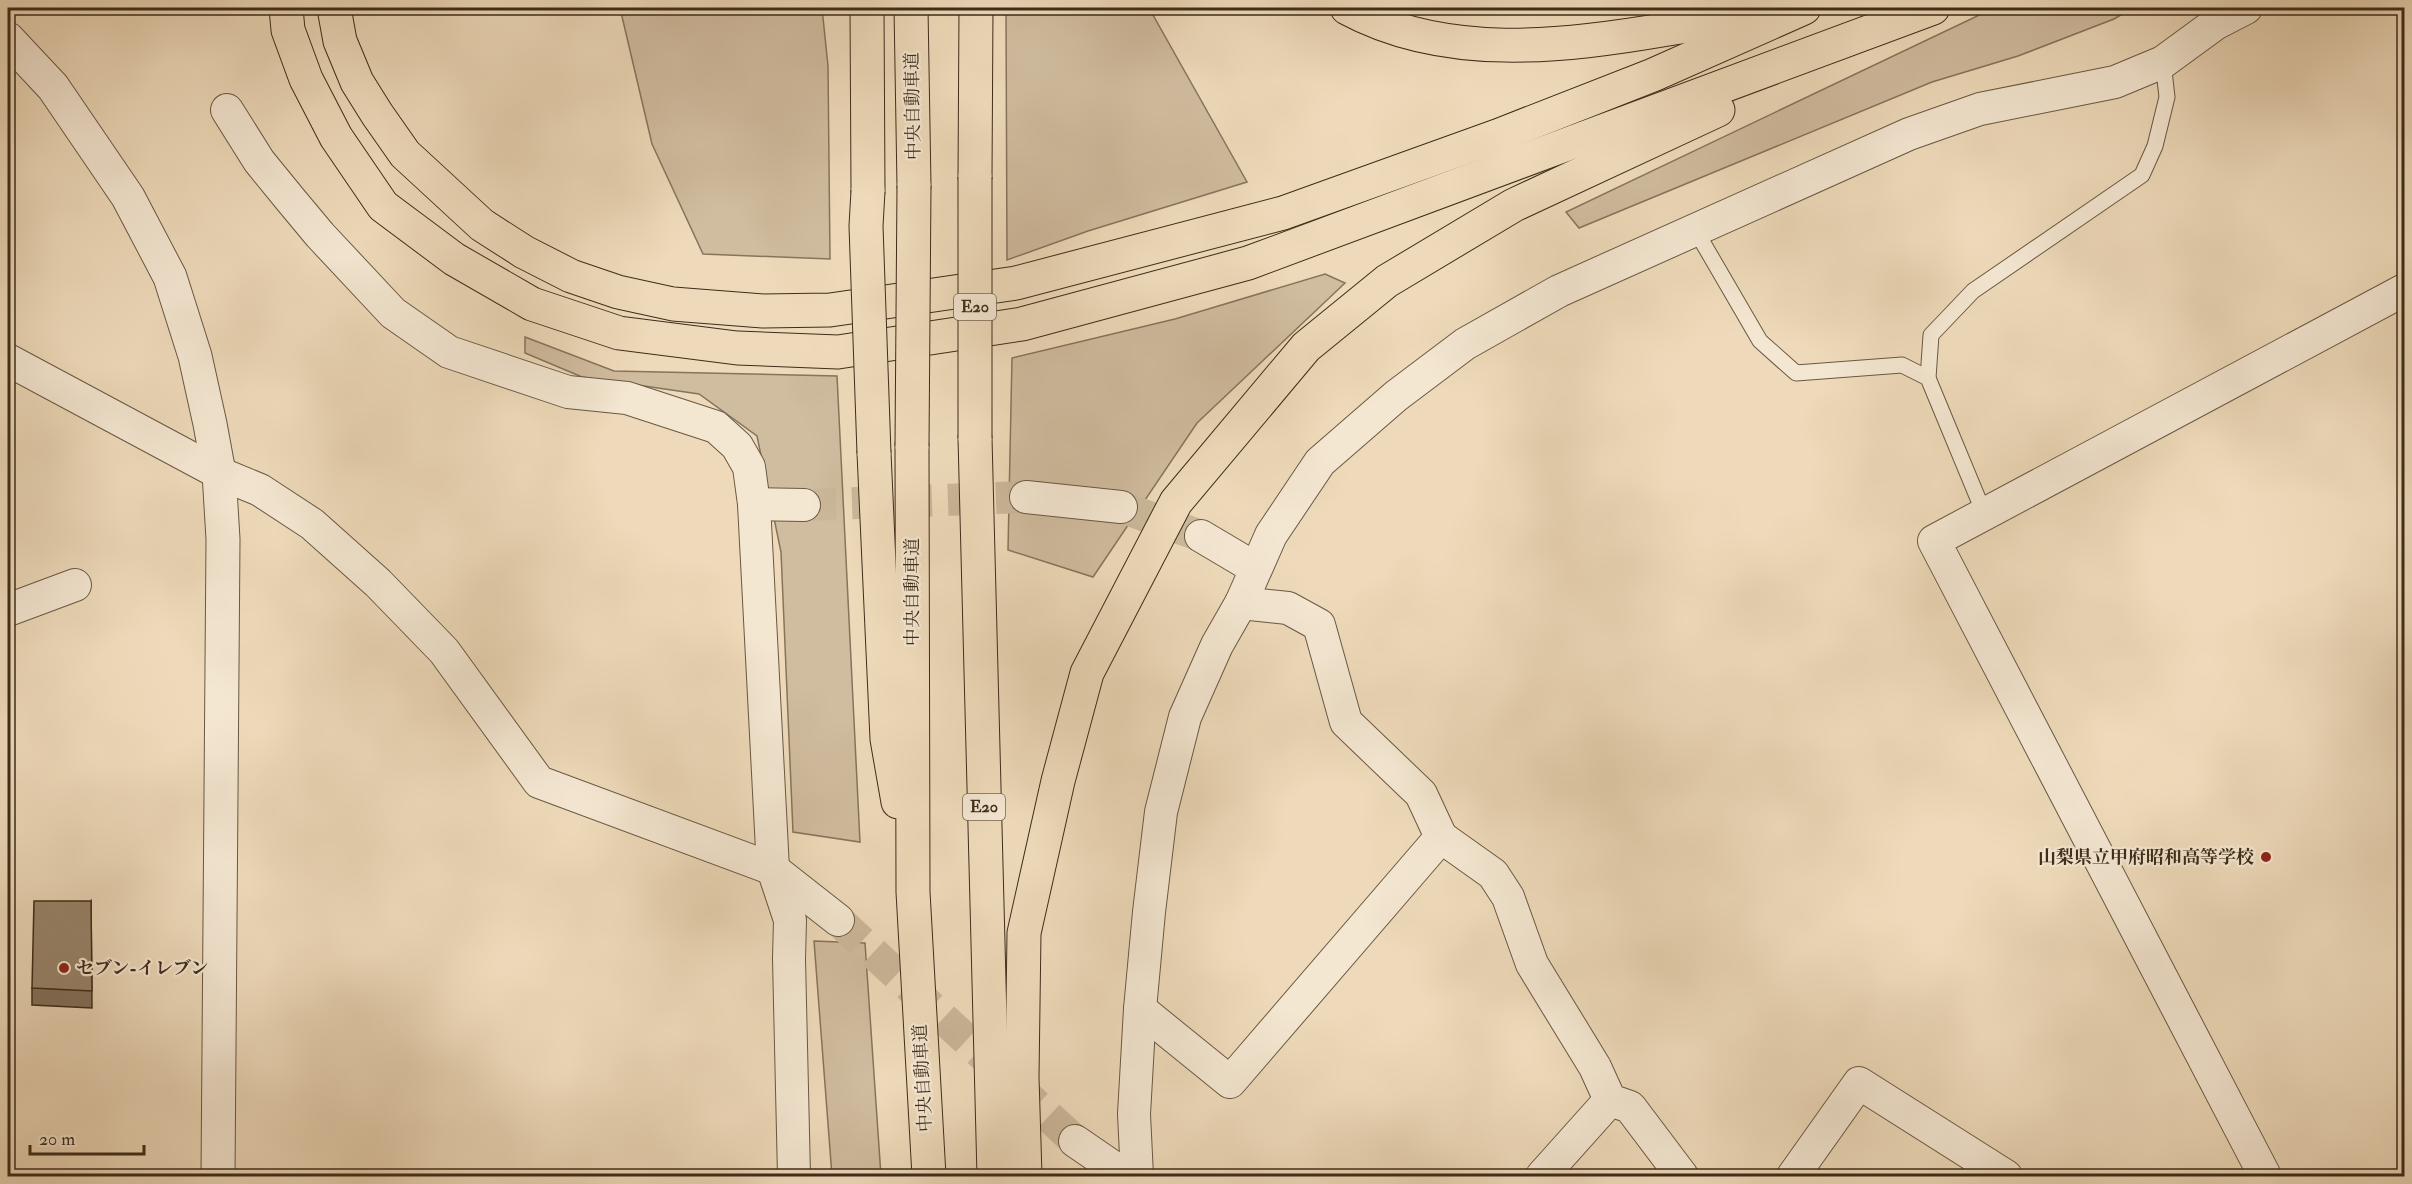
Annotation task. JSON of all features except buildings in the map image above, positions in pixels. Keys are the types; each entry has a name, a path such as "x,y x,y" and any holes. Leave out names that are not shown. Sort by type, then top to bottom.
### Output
{"highway":[{"path":"286,8 288,30 306,79 336,137 383,206 454,259 532,304 619,333 738,348 838,352 1022,324 1248,263 1936,8"},
{"path":"334,8 340,41 357,82 377,114 405,154 482,225 524,252 571,276 618,292 673,304 763,311 830,310 1016,283 1283,213 1497,136 1601,95 1804,8"},
{"path":"867,8 868,190 866,226 887,739 913,892"},
{"name":"中央自動車道","path":"911,8 914,186 913,892 929,1176"},
{"name":"E20","path":"976,8 975,438 994,1176"},
{"path":"1347,8 1371,20 1445,40 1515,47 1616,38 1780,8"},
{"path":"1025,1176 1022,1077 1024,933 1058,781 1087,673 1176,502 1306,347 1387,281 1514,205 1936,8"}],"street":[{"path":"1137,1176 1134,1114 1140,1009 1161,812 1185,717 1217,645 1240,603 1271,535 1320,462 1396,396 1465,344 1559,291 1909,134 1980,109 2115,82 2163,62 2215,24 2246,8"},
{"path":"8,39 53,87 128,197 170,277 195,356 219,473 223,539 218,1176"},
{"path":"227,110 259,161 320,235 393,313 449,352 568,392 627,398 716,427 737,446 749,467 754,504 773,868 790,920 794,1176"},
{"path":"2265,1176 1934,541 2404,290"},
{"path":"8,360 219,473 260,490 312,524 378,583 444,651 539,782 773,868 838,920"},
{"path":"1026,497 1121,507"},
{"path":"754,504 804,505"},
{"path":"1202,536 1255,568"},
{"path":"8,610 75,585"},
{"path":"1240,603 1288,608 1319,625 1347,722 1420,794 1441,837 1492,874 1508,897 1532,964 1595,1067 1610,1100 1630,1107 1682,1176"},
{"path":"1140,1009 1230,1082 1441,837"},
{"path":"1793,1176 1859,1083 2006,1176"},
{"path":"1542,1176 1610,1100"},
{"path":"1075,1141 1126,1176"}],"lane":[{"path":"1984,513 1928,378 1931,335 1973,291 2142,175 2155,146 2167,97 2163,62"},
{"path":"1696,231 1760,341 1796,373 1902,365 1928,378"}],"shaded area":[{"path":"620,8 822,8 828,66 830,259 703,254 652,144"},
{"path":"1006,8 1149,8 1247,182 1088,231 1007,260"},
{"path":"1994,8 2133,8 2114,19 2018,56 1932,82 1579,228 1566,212"},
{"path":"1325,274 1345,283 1197,423 1093,577 1008,550 1012,358 1175,319"},
{"path":"525,337 614,371 837,376 860,842 793,832 781,552 757,436 699,394 582,377 525,353"},
{"path":"814,941 865,943 881,1176 832,1176"}],"tunnel":[{"path":"804,505 1026,497"},
{"path":"1121,507 1201,536"},
{"path":"838,920 1075,1141"}],"place":[{"name":"山梨県立甲府昭和高等学校","path":"2266,857"},
{"name":"セブン-イレブン","path":"64,968"}]}
